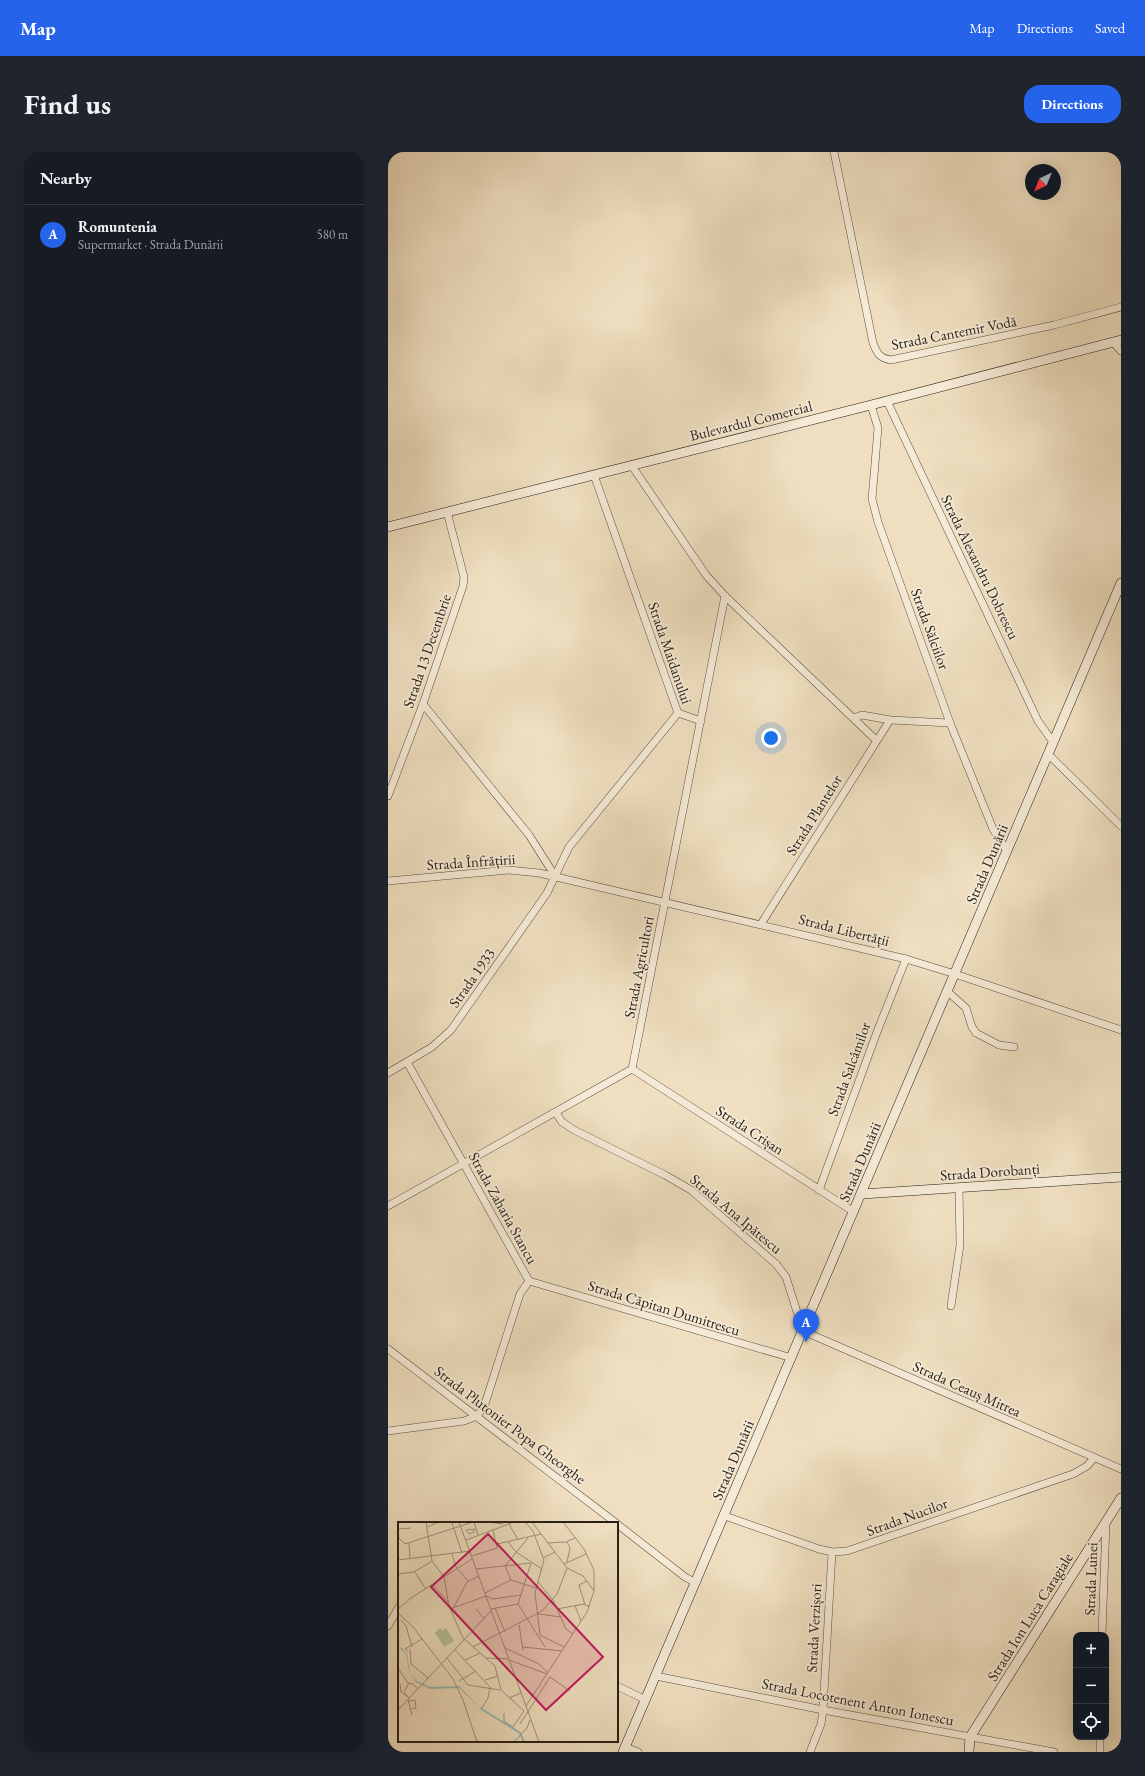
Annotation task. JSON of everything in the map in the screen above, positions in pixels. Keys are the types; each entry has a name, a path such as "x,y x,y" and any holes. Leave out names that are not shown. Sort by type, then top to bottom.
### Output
{"main road":[{"name":"Bulevardul Comercial","path":"388,527 871,406 1117,341"},
{"name":"Strada Dunării","path":"624,1750 725,1516 1121,583"},
{"name":"Strada Dorobanți","path":"862,1194 1121,1177"},
{"name":"Strada Ion Luca Caragiale","path":"969,1752 970,1737 1121,1498"}],"street":[{"name":"Strada Cantemir Vodă","path":"834,152 873,343 878,354 883,359 891,360 1054,325 1121,307"},
{"path":"1117,341 1121,350"},
{"name":"Strada Alexandru Dobrescu","path":"887,401 1038,721 1053,742"},
{"name":"Strada Sălciilor","path":"871,406 878,428 872,499 878,522 950,723 993,829 1007,851"},
{"path":"632,466 706,575 725,596 876,740"},
{"name":"Strada Maidanului","path":"555,876 569,848 678,713 594,475"},
{"name":"Strada 13 Decembrie","path":"388,796 390,784 423,704 463,586 464,577 447,512"},
{"name":"Strada Agricultori","path":"632,1069 725,596"},
{"path":"423,704 542,853 555,876"},
{"path":"678,713 701,721"},
{"path":"854,718 862,715 890,720 950,723"},
{"name":"Strada Plantelor","path":"761,924 890,720"},
{"path":"1048,754 1121,826"},
{"name":"Strada Înfrățirii","path":"388,881 510,870 555,876"},
{"name":"Strada Libertății","path":"555,876 906,959 1121,1030"},
{"name":"Strada 1933","path":"388,1074 432,1047 451,1030 548,893 555,876"},
{"name":"Strada Salcâmilor","path":"819,1190 877,1032 906,959"},
{"path":"948,992 966,1008 972,1027 976,1033 999,1045 1014,1047"},
{"name":"Strada Zaharia Stancu","path":"407,1062 529,1281 520,1294 484,1406 477,1416"},
{"path":"388,1206 632,1069"},
{"name":"Strada Crișan","path":"632,1069 854,1212"},
{"name":"Strada Ana Ipătescu","path":"556,1112 567,1127 665,1175 691,1190 771,1259 786,1277 803,1331"},
{"path":"951,1306 960,1245 959,1188"},
{"name":"Strada Căpitan Dumitrescu","path":"529,1281 792,1358"},
{"name":"Strada Ceauș Mitrea","path":"803,1331 1121,1469"},
{"name":"Strada Plutonier Popa Gheorghe","path":"388,1349 613,1522"},
{"path":"388,1432 464,1421 477,1416"},
{"name":"Strada Nucilor","path":"725,1516 819,1549 832,1552 847,1551 1073,1474 1087,1466 1094,1458"},
{"name":"Strada Lunei","path":"1102,1632 1106,1523"},
{"name":"Strada Plutonier Popa Gheorghe","path":"618,1526 685,1577 696,1583"},
{"name":"Strada Verzișori","path":"810,1752 821,1724 823,1710 832,1552"},
{"path":"389,1621 398,1608"},
{"name":"Strada Locotenent Anton Ionescu","path":"656,1676 823,1710 1054,1752"},
{"path":"618,1686 646,1700"},
{"path":"1100,1740 1100,1752"},
{"path":"624,1750 638,1752"}],"place":[{"name":"Romuntenia","path":"806,1342"}]}
